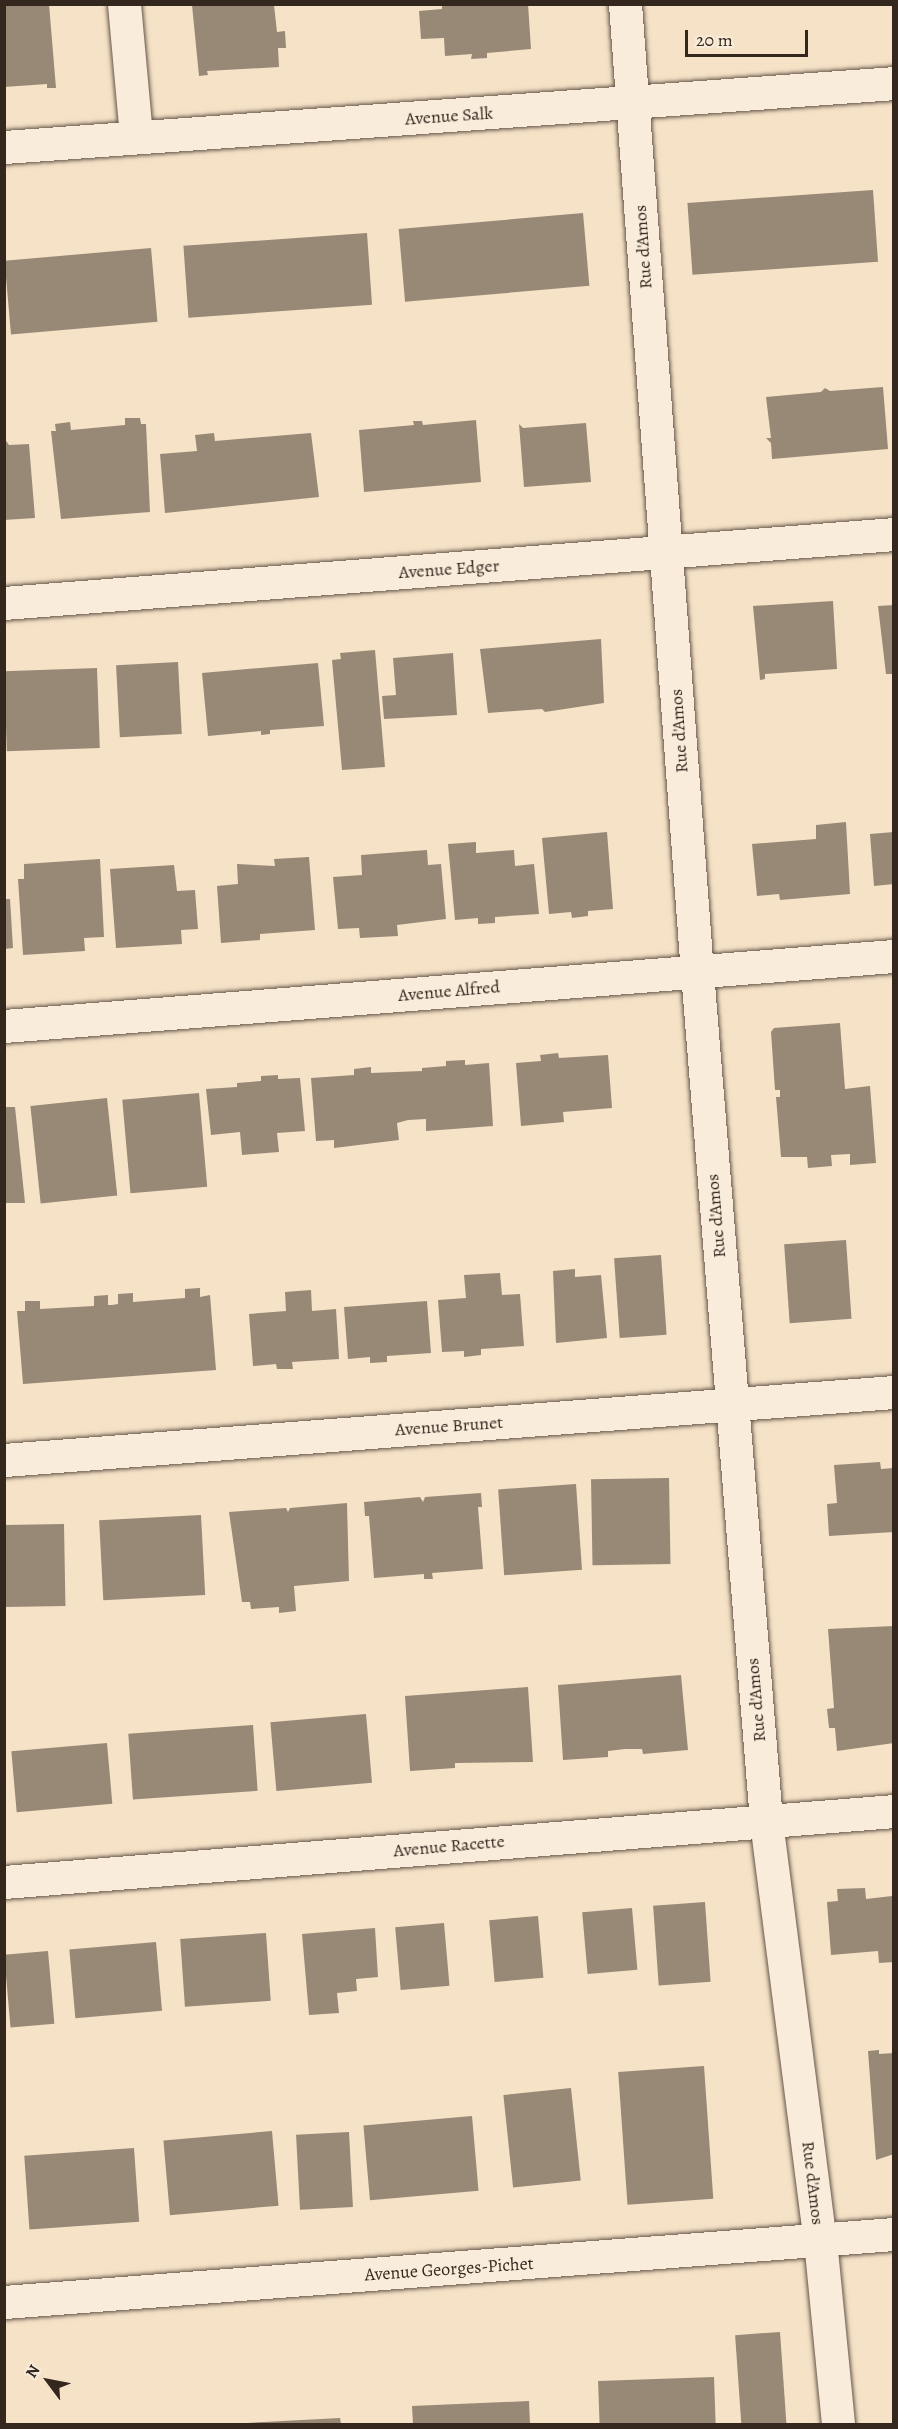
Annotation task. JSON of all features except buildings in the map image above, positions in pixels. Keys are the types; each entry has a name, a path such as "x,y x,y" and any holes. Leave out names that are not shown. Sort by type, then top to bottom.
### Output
{"street":[{"path":"124,4 136,136"},
{"name":"Rue d'Amos","path":"625,4 697,972 766,1821 820,2240 838,2424"},
{"name":"Avenue Salk","path":"4,147 894,83"},
{"name":"Avenue Edger","path":"4,603 894,534"},
{"name":"Avenue Alfred","path":"4,1026 894,957"},
{"name":"Avenue Brunet","path":"4,1460 894,1392"},
{"name":"Avenue Racette","path":"4,1882 894,1811"},
{"name":"Avenue Georges-Pichet","path":"4,2302 894,2234"}]}
